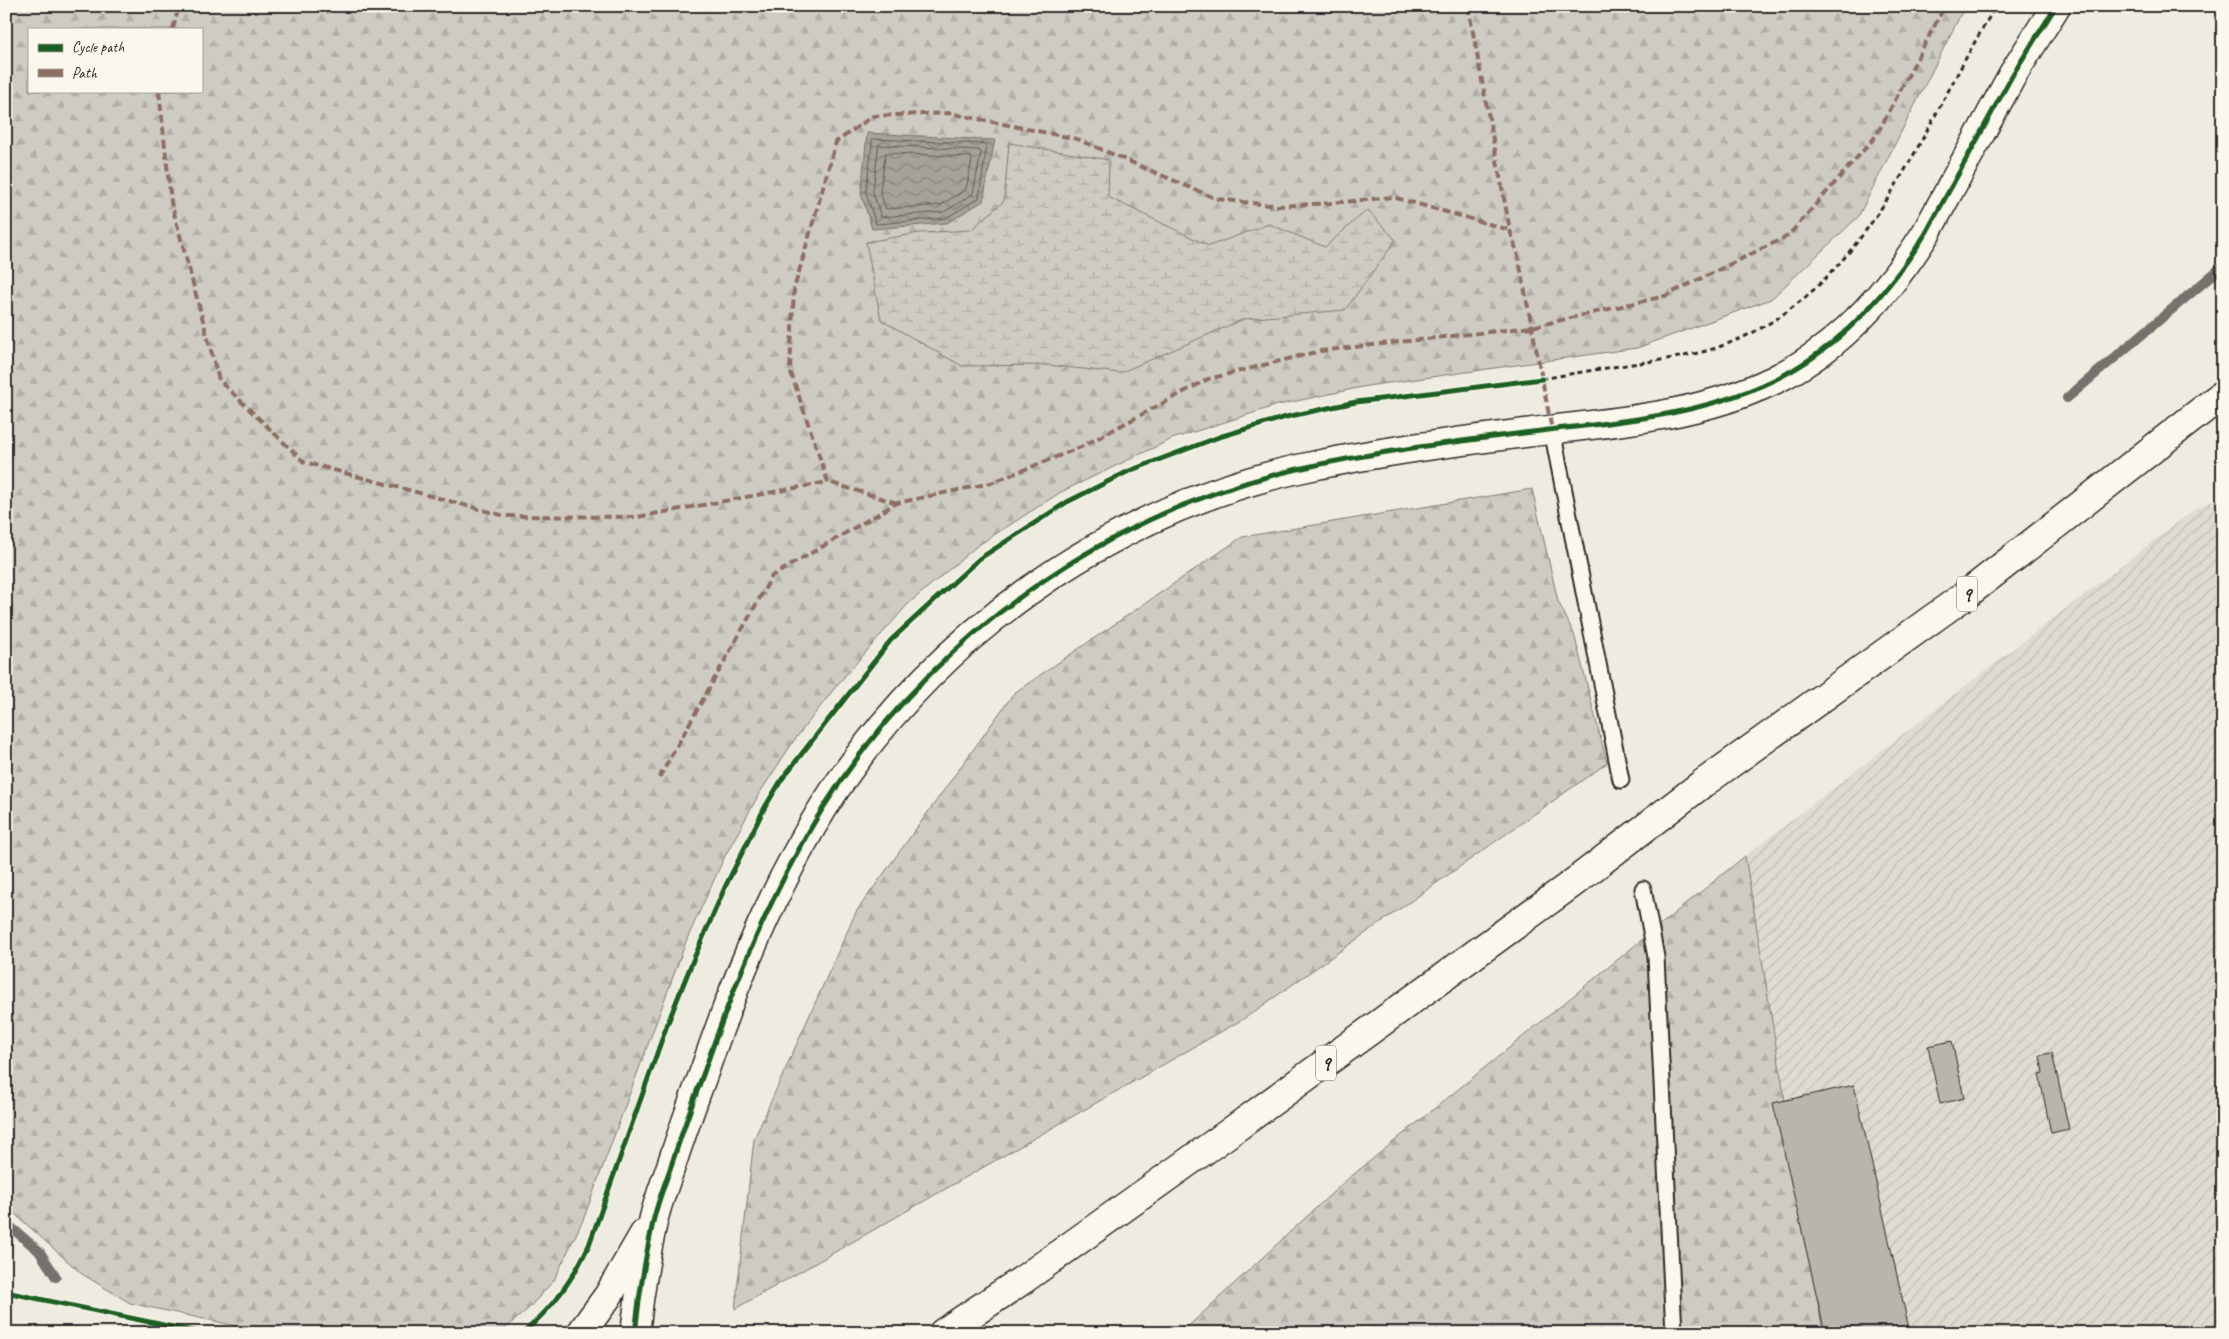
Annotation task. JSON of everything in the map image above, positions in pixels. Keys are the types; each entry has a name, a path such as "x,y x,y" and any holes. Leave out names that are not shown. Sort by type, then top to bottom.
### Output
{"street":[{"path":"635,1333 639,1298 654,1218 717,1032 772,903 823,808 884,724 912,692 980,628 1049,576 1089,552 1142,524 1197,500 1260,479 1394,450 1651,417 1720,402 1777,379 1796,368 1858,321 1894,280 1926,233 2013,74 2056,6"},
{"name":"9","path":"943,1333 1024,1279 1202,1152 1573,883 1702,784 1967,594 2223,394"},
{"path":"581,1333 608,1296 654,1218"},
{"path":"625,1333 639,1298"}],"lane":[{"path":"1552,430 1621,780"},
{"path":"1643,889 1656,957 1674,1333"}],"path":[{"path":"1532,380 1675,357 1727,344 1777,319 1810,293 1839,264 1880,211 1996,6"}],"shaded area":[{"path":"2223,496 2223,1333 1823,1333 1745,856 2195,509"}],"green space":[{"path":"6,6 1965,6 1858,217 1771,299 1637,348 1367,386 1278,405 1172,439 1061,492 977,546 908,604 837,685 793,742 759,794 724,858 687,939 583,1220 554,1280 529,1308 500,1333 269,1333 130,1303 82,1274 6,1206"},
{"path":"1009,143 1109,160 1108,197 1209,246 1269,224 1325,247 1367,210 1396,240 1345,310 1244,319 1120,373 1047,365 962,366 881,320 866,242 920,233 971,230 1004,201"},
{"path":"1532,489 1558,601 1574,634 1607,763 1245,1018 735,1309 754,1139 856,912 1014,693 1242,537"},
{"path":"1745,856 1823,1333 1181,1333 1343,1183"}],"water":[{"path":"867,133 995,140 983,201 947,223 872,229 861,194"}],"building":[{"path":"1952,1041 1964,1098 1940,1104 1928,1046"},
{"path":"2052,1053 2069,1129 2051,1133 2039,1074 2043,1073 2040,1055"},
{"path":"1854,1085 1910,1333 1825,1333 1773,1103"}],"waterway":[{"path":"2067,398 2223,266"},
{"path":"6,1223 39,1251 56,1277"}],"marked path":[{"path":"173,28 179,6"},
{"path":"1468,6 1510,230 1518,256 1552,430"},
{"path":"659,778 772,576 897,503 991,483 1081,447 1208,379 1320,351 1532,327 1665,296 1788,236 1876,136 1945,6"},
{"path":"159,92 171,202 219,380 304,462 505,516 637,517 828,482"},
{"path":"897,503 828,482 790,370 794,289 836,142 873,116 949,113 1077,139 1217,199 1278,206 1393,197 1510,230"}],"cycle path":[{"path":"635,1333 645,1263 659,1202 729,1004 771,904 787,871 823,808 866,747 915,690 968,639 1027,592 1090,551 1156,517 1226,489 1298,469 1362,456 1459,441 1612,423 1667,414 1695,408 1748,391 1798,367 1841,336 1878,298 1911,255 1926,233 2013,74 2056,6"},
{"path":"523,1333 553,1303 576,1270 589,1245 667,1025 691,965 726,885 765,807 782,779 891,640 979,559 1067,502 1129,471 1219,437 1286,417 1356,402 1542,379"},
{"path":"6,1292 202,1333"}]}
